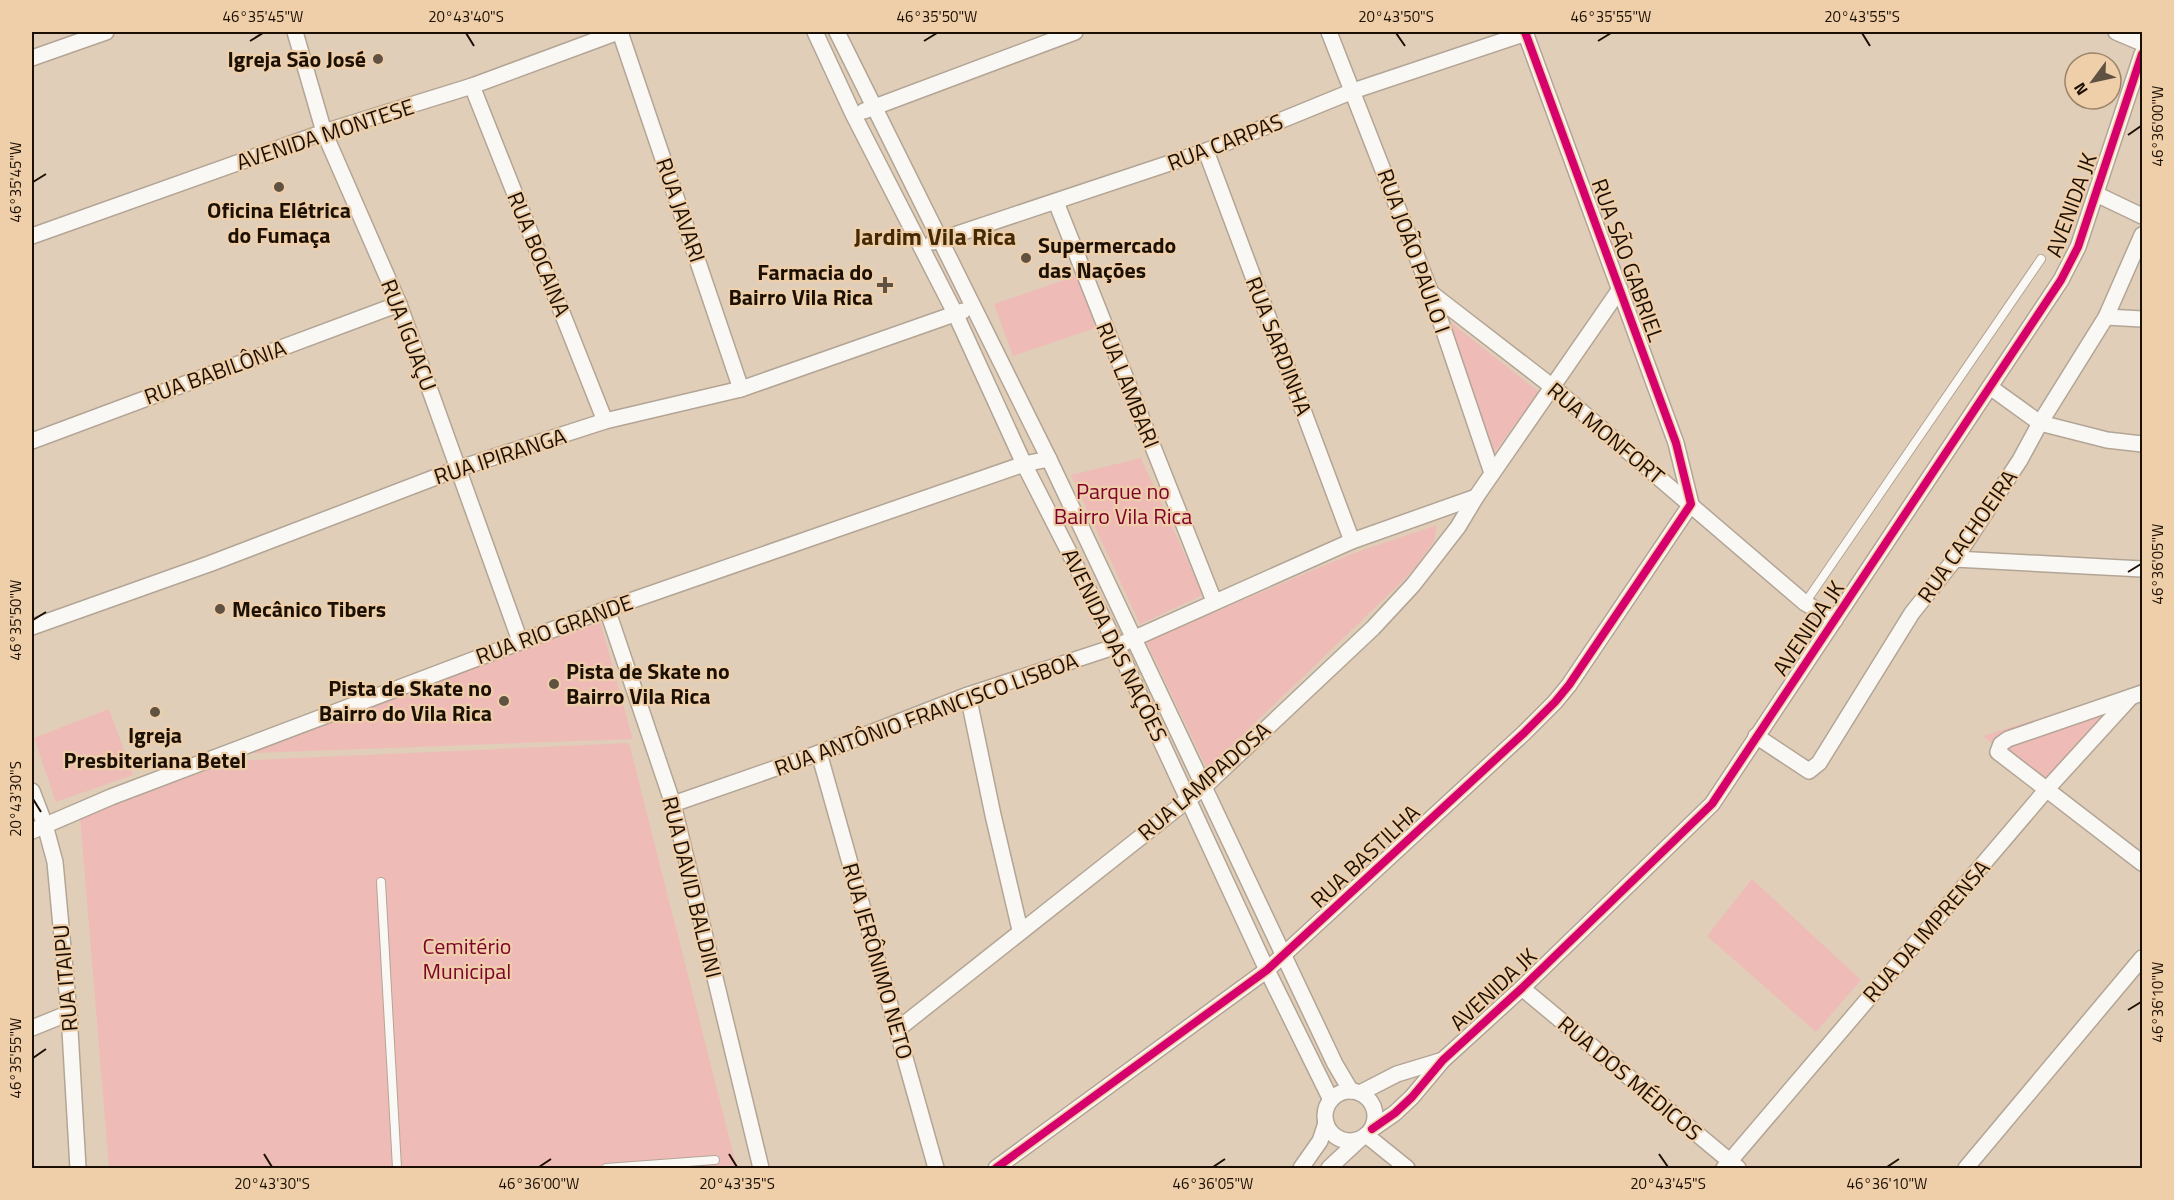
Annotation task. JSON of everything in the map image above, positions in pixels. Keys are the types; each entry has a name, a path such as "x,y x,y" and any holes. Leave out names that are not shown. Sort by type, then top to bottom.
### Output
{"street":[{"path":"32,58 106,32"},
{"name":"RUA IGUAÇU","path":"295,32 324,132 399,304 520,641"},
{"name":"AVENIDA MONTESE","path":"32,236 324,132 472,86 619,32"},
{"name":"RUA JAVARI","path":"619,32 741,389"},
{"name":"AVENIDA DAS NAÇÕES","path":"815,32 853,114 922,246 1024,464 1117,645 1267,970 1331,1100"},
{"name":"AVENIDA DAS NAÇÕES","path":"837,32 1049,459 1335,1064 1356,1092"},
{"path":"853,114 1075,32"},
{"name":"RUA JOÃO PAULO I","path":"1329,32 1431,293 1492,473"},
{"name":"RUA CARPAS","path":"922,246 1206,151 1353,91 1525,32"},
{"name":"RUA SÃO GABRIEL","path":"1525,32 1676,443 1691,504"},
{"path":"2116,32 2142,43"},
{"name":"AVENIDA JK","path":"1329,1168 1412,1097 1443,1060 1522,988 1712,804 2061,280 2078,248 2142,54"},
{"name":"RUA BOCAINA","path":"472,86 605,421"},
{"name":"RUA SARDINHA","path":"1206,151 1352,541"},
{"path":"2096,194 2142,216"},
{"name":"RUA LAMBARI","path":"1056,202 1214,601"},
{"name":"RUA CACHOEIRA","path":"1756,736 1803,769 1809,771 1814,769 1912,613 1955,559 2020,460 2040,423 2106,317 2142,235"},
{"path":"1476,497 1620,290"},
{"name":"RUA MONFORT","path":"1431,293 1554,388 1805,603 1835,620"},
{"name":"RUA BABILÔNIA","path":"32,441 399,304"},
{"name":"RUA IPIRANGA","path":"32,627 198,568 458,469 605,421 741,389 975,307"},
{"path":"2106,317 2142,319"},
{"path":"1990,387 2040,423 2107,440 2142,444"},
{"name":"RUA RIO GRANDE","path":"38,828 122,793 607,609 1024,464 1049,459"},
{"name":"RUA ANTÔNIO FRANCISCO LISBOA","path":"673,804 819,753 968,695 1117,645 1352,541 1476,497"},
{"name":"RUA LAMPADOSA","path":"898,1029 1020,930 1204,787 1389,611 1413,585 1458,527 1476,497"},
{"name":"RUA BASTILHA","path":"996,1168 1267,970 1555,702 1569,685 1691,504"},
{"path":"1955,559 2142,569"},
{"name":"RUA DAVID BALDINI","path":"607,609 673,804 761,1168"},
{"path":"968,695 1020,930"},
{"path":"2137,695 2008,739 2001,744 1998,752 2142,863"},
{"name":"RUA DA IMPRENSA","path":"1730,1166 2048,789 2137,695"},
{"name":"RUA JERÔNIMO NETO","path":"819,753 936,1168"},
{"name":"RUA ITAIPU","path":"32,791 38,828 55,862 69,1013 78,1168"},
{"path":"1966,1168 2142,958"},
{"name":"RUA DOS MÉDICOS","path":"1522,988 1730,1166"},
{"path":"32,1028 69,1013"},
{"name":"AVENIDA JK","path":"1356,1092 1397,1074 1443,1060"},
{"path":"1301,1168 1320,1141 1326,1123 1327,1107 1331,1100 1344,1091 1356,1092 1368,1097 1373,1104 1375,1121 1366,1135 1343,1140 1336,1136 1326,1123"},
{"path":"1366,1135 1407,1168"}],"lane":[{"path":"1805,603 2041,259"},
{"path":"381,882 397,1168"},
{"path":"606,1168 715,1160"}],"green space":[{"path":"1079,275 1095,328 1013,356 994,304"},
{"path":"1449,321 1539,392 1494,453"},
{"name":"Parque no Bairro Vila Rica","path":"1141,458 1203,595 1140,624 1071,475"},
{"path":"1437,525 1434,542 1406,578 1207,769 1146,641 1354,553"},
{"path":"600,621 633,739 225,754"},
{"path":"2124,692 2043,786 1983,736"},
{"path":"109,709 133,775 56,802 34,738"},
{"name":"Cemitério Municipal","path":"629,743 737,1168 109,1168 80,816 233,761"},
{"path":"1752,879 1861,980 1816,1032 1707,936"}],"cycle path":[{"path":"996,1168 1267,970 1524,733 1569,685 1691,504 1676,443 1525,32"},
{"path":"1372,1129 1395,1113 1412,1097 1443,1060 1522,988 1712,804 2061,280 2078,247 2142,54"}],"place":[{"name":"Igreja São José","path":"378,59"},
{"name":"Oficina Elétrica do Fumaça","path":"279,187"},
{"name":"Supermercado das Nações","path":"1026,258"},
{"name":"Farmacia do Bairro Vila Rica","path":"885,285"},
{"name":"Mecânico Tibers","path":"220,609"},
{"name":"Pista de Skate no Bairro Vila Rica","path":"554,684"},
{"name":"Pista de Skate no Bairro do Vila Rica","path":"504,701"},
{"name":"Igreja Presbiteriana Betel","path":"155,712"}],"district":[{"name":"Jardim Vila Rica","path":"935,237"}]}
